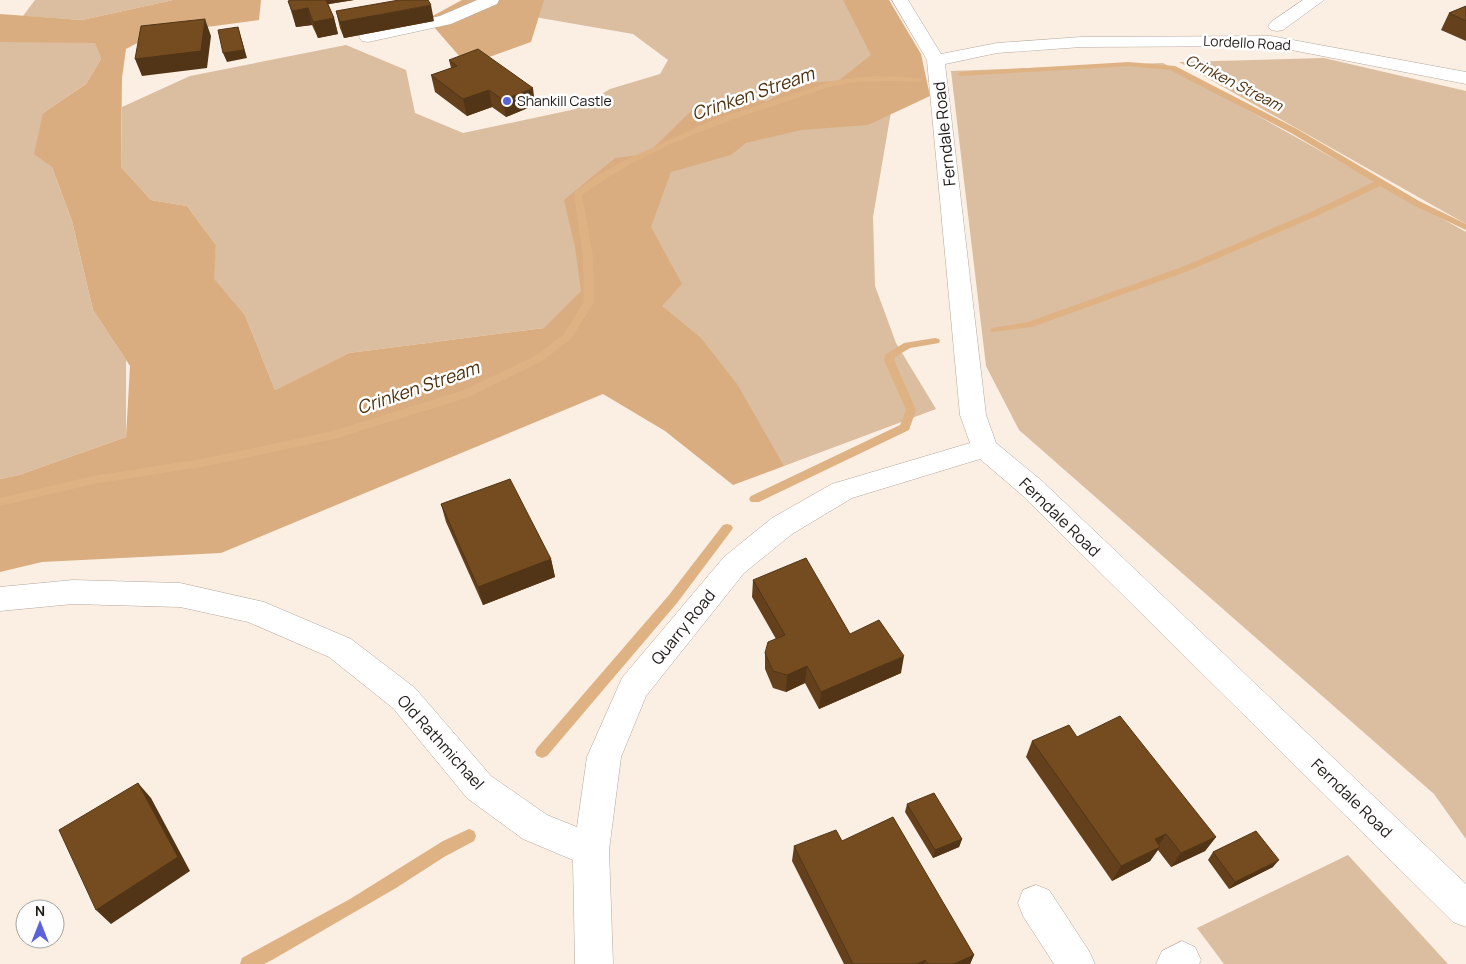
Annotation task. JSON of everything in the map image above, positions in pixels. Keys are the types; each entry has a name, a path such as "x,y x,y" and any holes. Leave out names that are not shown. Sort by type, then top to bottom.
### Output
{"street":[{"path":"368,37 445,20 491,0"},
{"name":"Ferndale Road","path":"900,0 936,60 973,415 985,448 1032,488 1466,909"},
{"path":"1277,26 1316,0"},
{"name":"Lordello Road","path":"936,60 997,48 1071,43 1217,40 1272,42 1342,52 1466,78"},
{"name":"Quarry Road","path":"594,964 591,850 604,757 633,688 734,565 782,526 842,491 985,448"},
{"name":"Old Rathmichael","path":"0,600 73,592 180,595 253,610 340,648 404,698 479,787 535,827 591,850"},
{"path":"1036,903 1076,964"}],"shaded area":[{"path":"35,0 173,0 82,20 23,16"},
{"path":"173,0 261,0 259,20 154,34 126,49 122,78 121,167 151,200 187,206 216,245 214,279 245,315 275,390 349,353 544,328 581,291 575,247 564,200 615,158 647,154 691,111 717,102 768,101 799,83 838,81 871,55 843,0 889,0 921,54 930,96 868,125 801,130 746,143 731,155 671,172 651,227 682,284 662,306 701,338 737,384 784,466 733,485 665,431 603,394 221,553 42,562 0,572 0,479 19,475 126,437 130,366 93,310 72,221 52,167 34,154 43,113 86,84 101,59 95,43 0,42 0,14 82,20"},
{"path":"462,0 544,0 531,42 467,65 427,19"},
{"path":"535,0 868,0 900,59 873,217 875,286 896,343 936,409 784,466 622,318 349,353 275,390 245,315 213,279 216,245 187,206 151,200 121,167 122,107 190,76 346,45 406,70 415,113 463,133 576,109 610,89 660,74 668,60 633,34 523,15"},
{"path":"0,42 95,42 101,59 86,84 43,113 52,167 72,221 93,310 126,360 126,437 19,475 0,479"},
{"path":"1324,58 1466,91 1466,224 1179,62"},
{"path":"1163,63 1466,232 1466,839 1434,794 1019,430 986,366 951,71"},
{"path":"1348,855 1448,964 1224,964 1197,928"}],"building":[{"path":"326,0 334,18 313,22 308,8 292,11 288,1"},
{"path":"399,0 428,0 431,5 340,22 336,11"},
{"path":"1466,6 1466,21 1449,13"},
{"path":"205,19 201,51 135,59 141,26"},
{"path":"238,27 244,50 223,53 218,30"},
{"path":"478,49 533,88 503,100 489,90 463,99 431,75 457,66 449,60"},
{"path":"510,479 551,559 478,587 441,504"},
{"path":"806,558 850,634 879,620 904,656 821,692 807,666 787,675 773,671 765,653 768,642 785,635 753,580"},
{"path":"1120,716 1216,837 1181,853 1166,834 1155,839 1160,847 1121,866 1032,741 1069,725 1077,737"},
{"path":"138,783 178,857 96,910 59,830"},
{"path":"934,793 962,839 935,850 907,804"},
{"path":"893,817 974,955 954,964 928,964 925,960 917,964 853,964 794,846 836,830 842,841"},
{"path":"1256,831 1279,860 1235,882 1213,852"}],"waterway":[{"name":"Crinken Stream","path":"961,74 1129,64 1172,68 1294,131 1381,182"},
{"name":"Crinken Stream","path":"0,502 93,480 207,462 334,435 465,394 538,359 567,337 589,302 588,257 578,194 601,177 718,121 840,82 873,78 919,80"},
{"path":"995,330 1029,325 1185,269 1316,213 1381,182"},
{"name":"Crinken Stream","path":"1381,182 1416,203 1466,227"},
{"path":"755,499 905,427 911,410 889,360 890,355 908,345 935,341"},
{"path":"542,752 673,599 727,528"},
{"path":"248,964 338,914 439,852 469,836"}],"place":[{"name":"Shankill Castle","path":"507,101"}]}
